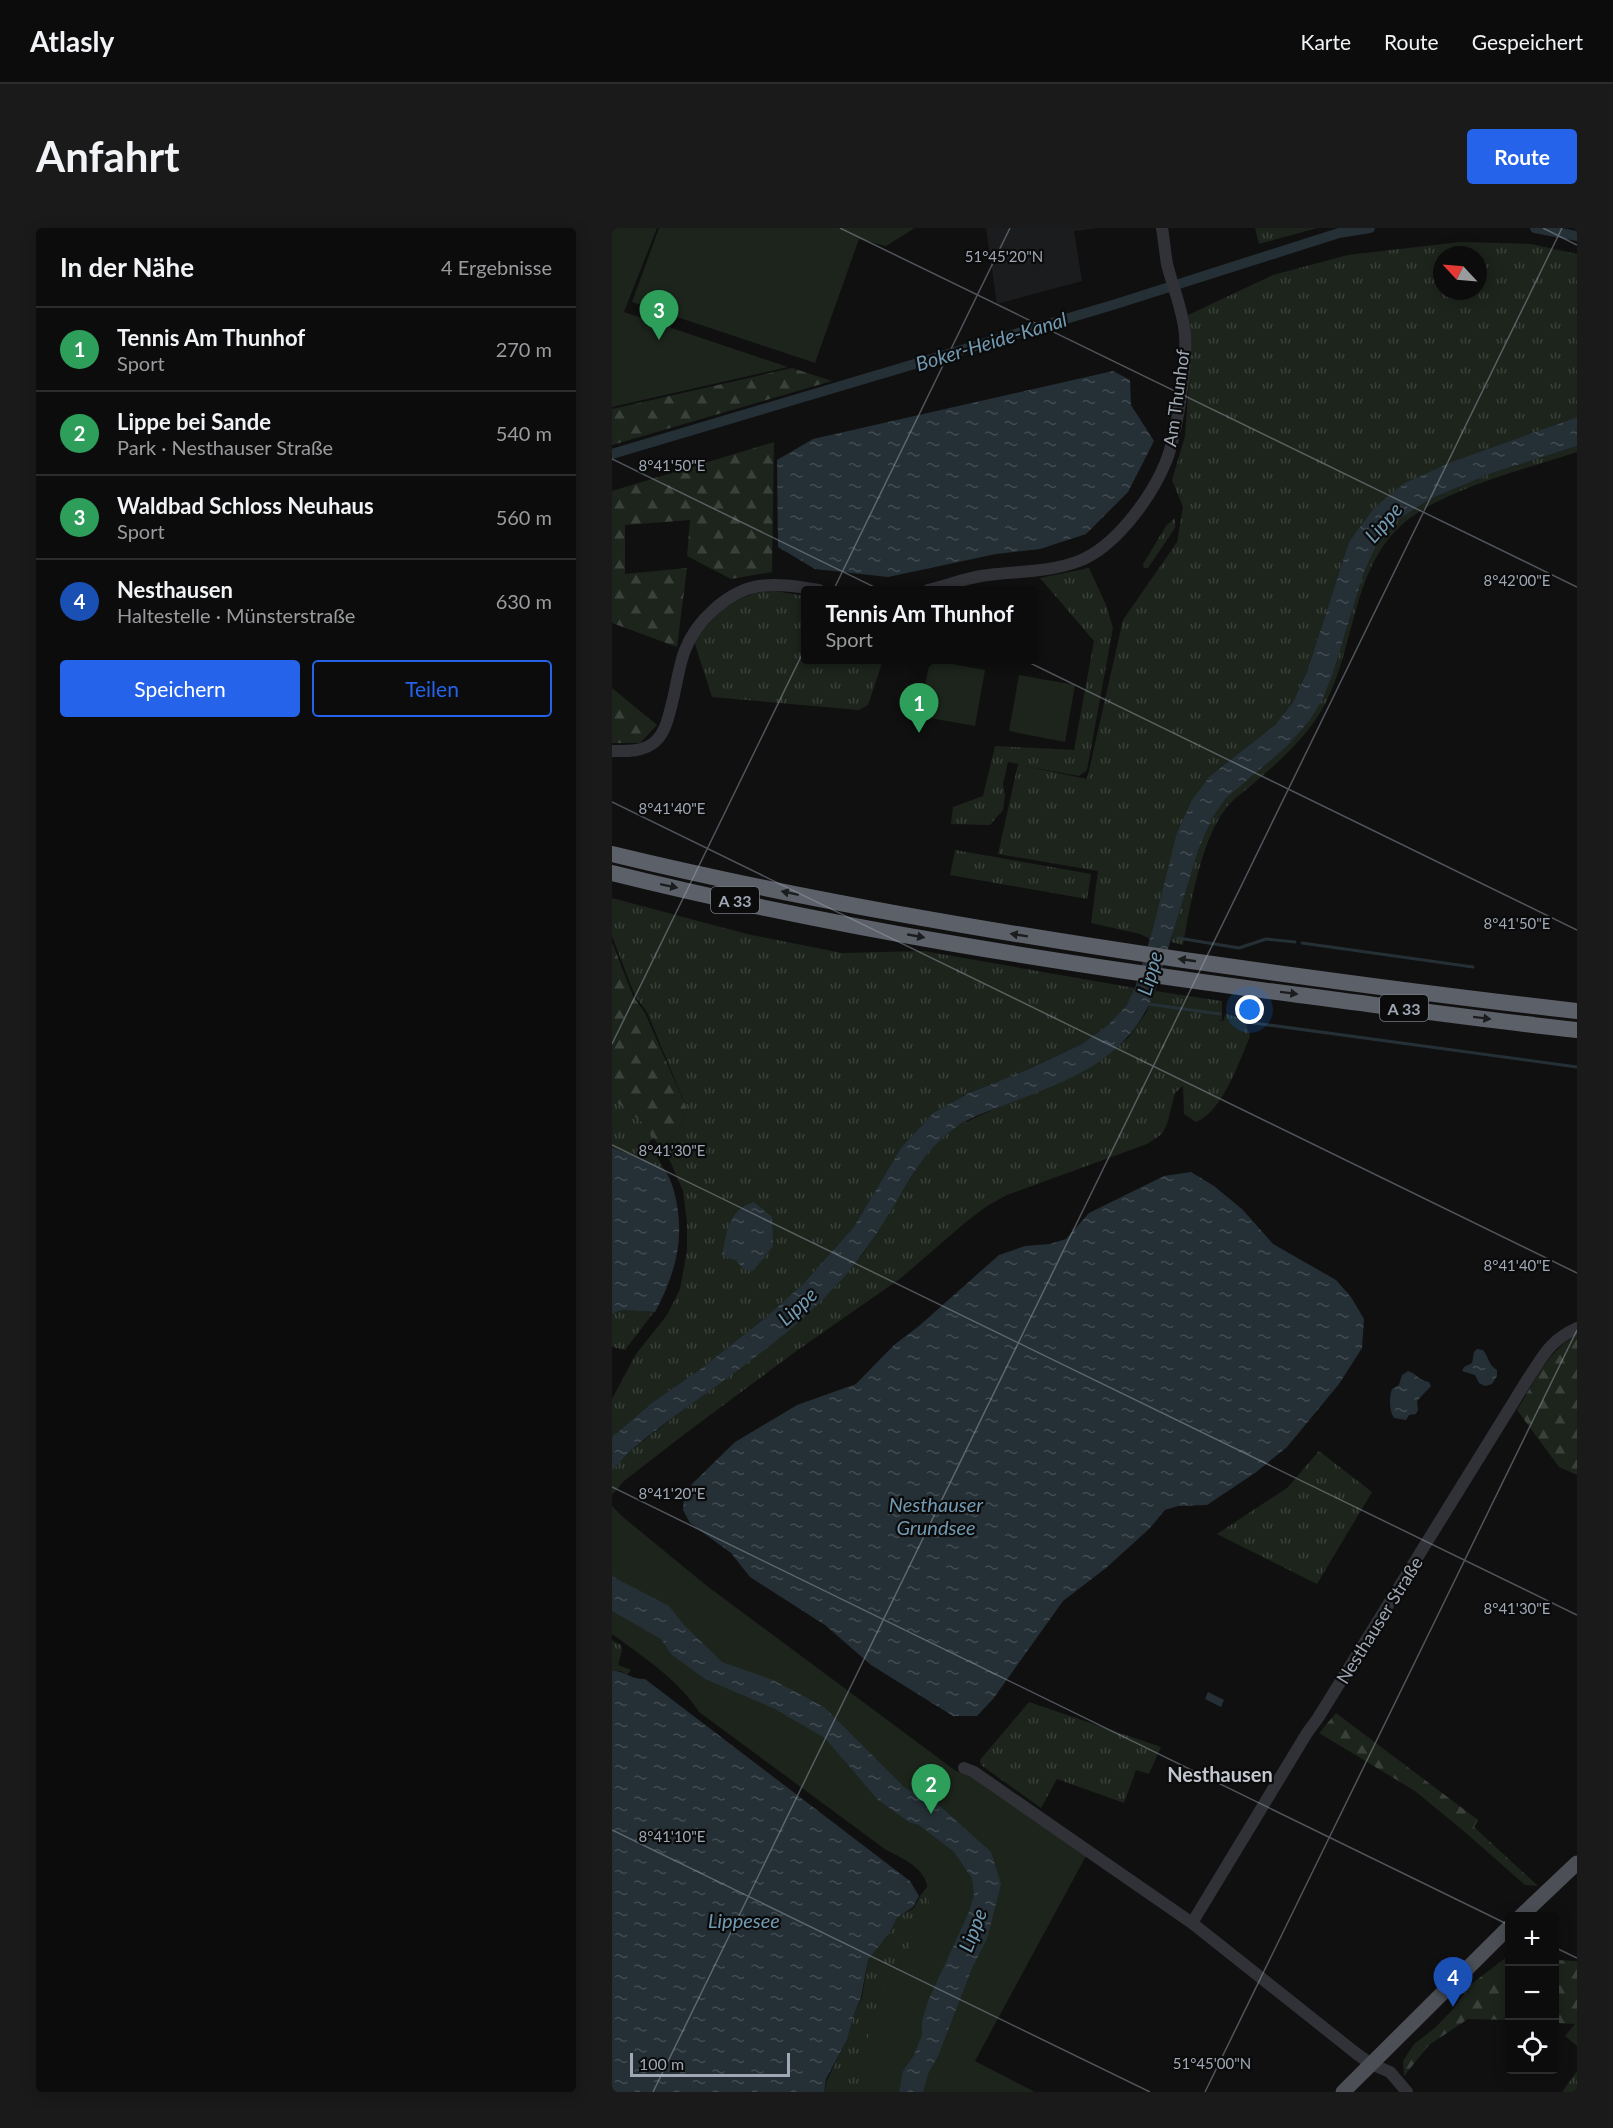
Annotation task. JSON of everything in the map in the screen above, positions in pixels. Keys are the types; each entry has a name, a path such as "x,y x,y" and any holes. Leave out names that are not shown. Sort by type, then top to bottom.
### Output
{"highway":[{"name":"A 33","path":"612,854 847,905 1077,944 1245,969 1577,1011"},
{"name":"A 33","path":"612,873 859,926 1064,961 1231,986 1577,1030"}],"main road":[{"path":"1526,1912 1577,1863"},
{"path":"1343,2092 1505,1931"}],"street":[{"name":"Am Thunhof","path":"945,586 978,576 1035,571 1073,563 1096,553 1124,526 1142,503 1165,464 1175,431 1185,355 1185,334 1168,265 1162,228"},
{"path":"612,751 644,749 661,736 670,712 684,652 690,639 704,620 723,603 734,595 758,586 801,587"},
{"name":"Nesthauser Straße","path":"1192,1923 1534,1368 1559,1337 1577,1328"},
{"path":"964,1768 1192,1923 1371,2064 1390,2072 1407,2092"}],"shaded area":[{"path":"986,228 1098,228 1074,231 1082,281 997,304"}],"green space":[{"path":"612,228 657,228 624,312 788,367 612,407"},
{"path":"659,228 915,228 886,246 859,239 815,363 632,302"},
{"path":"1255,228 1317,228 1259,244"},
{"path":"1460,242 1531,244 1577,254 1577,417 1454,461 1349,542 1307,672 1293,702 1276,724 1210,776 1150,939 1140,934 1091,923 1098,871 998,854 1018,764 1008,762 1003,784 1005,795 1003,810 990,825 951,824 953,807 983,796 995,746 1074,750 1094,641 1040,578 1089,568 1106,605 1113,628 1087,770 1079,776 1024,766 1087,779 1123,620 1177,542 1183,507 1172,480 1185,436 1191,354 1188,315 1273,275 1348,255"},
{"path":"792,368 832,381 612,445 612,409"},
{"path":"774,442 772,572 731,579 687,556 690,520 625,525 625,574 687,568 677,647 612,623 612,491"},
{"path":"1577,446 1577,452 1464,489 1442,499 1405,522 1388,540 1365,583 1344,656 1326,702 1312,725 1294,746 1224,811 1216,824 1203,857 1183,945 1171,942 1198,851 1212,818 1226,798 1243,781 1333,673 1364,572 1376,546 1398,520 1430,499 1492,473"},
{"path":"1175,518 1175,528 1148,568 1144,568 1143,564 1166,526"},
{"path":"769,590 801,595 801,664 882,664 868,705 859,710 712,697 694,641 718,614 735,602"},
{"path":"929,664 952,664 985,670 975,726 919,716"},
{"path":"1019,675 1075,685 1065,742 1009,731"},
{"path":"612,688 657,725 640,743 612,743"},
{"path":"955,850 1091,874 1087,899 950,875"},
{"path":"612,898 747,934 842,953 924,951 1135,988 1126,1006 1108,1025 1082,1044 1029,1069 969,1093 933,1113 901,1148 853,1228 803,1284 765,1318 698,1371 653,1402 612,1437 612,1399 636,1354 667,1315 680,1289 687,1250 687,1223 683,1191 670,1161 662,1150 677,1133 687,1109 647,1012 635,996 612,936"},
{"path":"612,942 633,996 645,1013 687,1109 677,1133 662,1150 643,1123 612,1099"},
{"path":"1155,991 1222,1001 1222,1020 1218,1021 1223,1021 1226,1014 1244,1019 1250,1036 1229,1085 1206,1116 1196,1122 1184,1114 1183,1086 1175,1093 1162,1134 1147,1144 1007,1195 987,1206 901,1278 795,1352 686,1433 624,1481 612,1495 612,1471 631,1450 783,1334 830,1292 863,1254 920,1163 935,1144 955,1127 1103,1059 1128,1038 1146,1013"},
{"path":"612,1099 643,1123 654,1138 649,1142 665,1171 612,1148"},
{"path":"622,1310 654,1312 625,1350 612,1347 612,1314"},
{"path":"1577,1335 1577,1475 1559,1467 1517,1410 1550,1358 1567,1341"},
{"path":"1319,1451 1372,1492 1317,1584 1217,1534 1287,1488"},
{"path":"612,1506 707,1586 956,1771 973,1778 1086,1856 975,2061 1035,2092 869,2092 866,2066 867,2043 872,2021 890,1980 927,1918 929,1904 926,1883 916,1868 886,1850 699,1712 691,1700 670,1679 612,1634"},
{"path":"612,1640 621,1645 618,1665 631,1670 627,1675 621,1671 612,1671"},
{"path":"1029,1702 1161,1747 1149,1774 1136,1770 1124,1803 1057,1779 1041,1808 981,1765 980,1760"},
{"path":"1336,1713 1478,1820 1474,1827 1538,1886 1525,1885 1415,1791 1319,1733"},
{"path":"954,1852 899,2092 824,2092 827,2080 847,2040 854,2014 862,1997 868,1960 890,1932 897,1918 914,1908 920,1896"},
{"path":"1505,1958 1505,2020 1468,2019 1429,2045 1404,2076 1403,2061 1414,2044 1436,2027 1454,2008 1470,1985"},
{"path":"1559,1960 1577,1961 1577,2024 1559,2023"},
{"path":"1577,2024 1577,2046 1565,2036"},
{"path":"1577,2071 1577,2092 1562,2092"}],"water":[{"path":"1113,371 1130,380 1131,405 1154,441 1128,492 1086,534 1040,549 996,554 888,577 815,569 778,547 777,460 813,439"},
{"name":"Lippe","path":"1577,417 1577,446 1492,473 1430,499 1398,520 1376,546 1364,572 1333,673 1322,700 1309,721 1286,747 1226,798 1212,818 1198,851 1155,991 1143,1015 1129,1035 1094,1065 1052,1086 971,1118 942,1138 918,1166 864,1252 830,1292 758,1355 631,1450 612,1471 612,1437 653,1402 698,1371 765,1318 803,1284 853,1228 901,1148 933,1113 969,1093 1029,1069 1082,1044 1108,1025 1126,1006 1135,988 1154,925 1177,833 1192,800 1210,776 1276,724 1293,702 1307,672 1349,542 1375,507 1405,483 1454,461"},
{"path":"612,1148 664,1170 674,1191 679,1223 677,1254 669,1283 655,1312 622,1310 612,1314"},
{"name":"Nesthauser Grundsee","path":"1191,1172 1214,1186 1243,1210 1273,1244 1336,1280 1351,1297 1364,1319 1362,1348 1339,1384 1287,1447 1255,1473 1207,1505 1178,1506 1165,1510 1149,1529 1106,1568 1063,1601 993,1699 977,1716 953,1716 871,1665 825,1625 750,1577 731,1553 690,1523 683,1510 684,1496 693,1483 735,1442 797,1405 856,1384 894,1345 919,1326 999,1255 1025,1246 1050,1244 1066,1239 1089,1213 1164,1176"},
{"path":"754,1202 772,1217 773,1246 753,1271 744,1270 737,1261 722,1255 730,1222 739,1210"},
{"path":"1477,1349 1483,1350 1492,1366 1497,1370 1497,1376 1492,1384 1485,1386 1479,1383 1475,1375 1462,1371 1464,1367 1472,1363 1474,1352"},
{"path":"1408,1371 1429,1382 1431,1386 1417,1401 1416,1414 1409,1415 1406,1420 1394,1418 1390,1408 1391,1392 1399,1385 1402,1375"},
{"name":"Lippe","path":"612,1575 669,1606 684,1625 722,1662 773,1680 824,1707 904,1787 941,1807 991,1852 1001,1884 987,1939 973,1966 938,2056 928,2074 923,2092 899,2092 903,2071 914,2055 922,2035 922,2021 928,2001 969,1912 974,1895 972,1878 954,1852 919,1825 909,1822 878,1800 825,1738 775,1709 705,1679 671,1654 661,1639 612,1611"},
{"name":"Lippesee","path":"612,1671 645,1679 910,1881 919,1896 913,1907 897,1918 890,1932 868,1960 861,1997 847,2040 826,2079 824,2092 612,2092"},
{"path":"1208,1692 1224,1700 1221,1707 1205,1699"}],"waterway":[{"name":"Boker-Heide-Kanal","path":"612,454 1116,304 1339,233 1370,228"},
{"name":"Boker-Heide-Kanal","path":"1535,228 1577,236"},
{"path":"1178,938 1239,948 1266,939 1295,942"},
{"path":"1302,943 1473,967"},
{"name":"Lippe","path":"1148,1004 1220,1014"},
{"path":"1247,1022 1577,1067"}],"place":[{"name":"Waldbad Schloss Neuhaus","path":"659,340"},
{"name":"Tennis Am Thunhof","path":"919,733"},
{"name":"Lippe bei Sande","path":"931,1814"},
{"name":"Nesthausen","path":"1453,2007"}],"district":[{"name":"Nesthausen","path":"1220,1774"}]}
